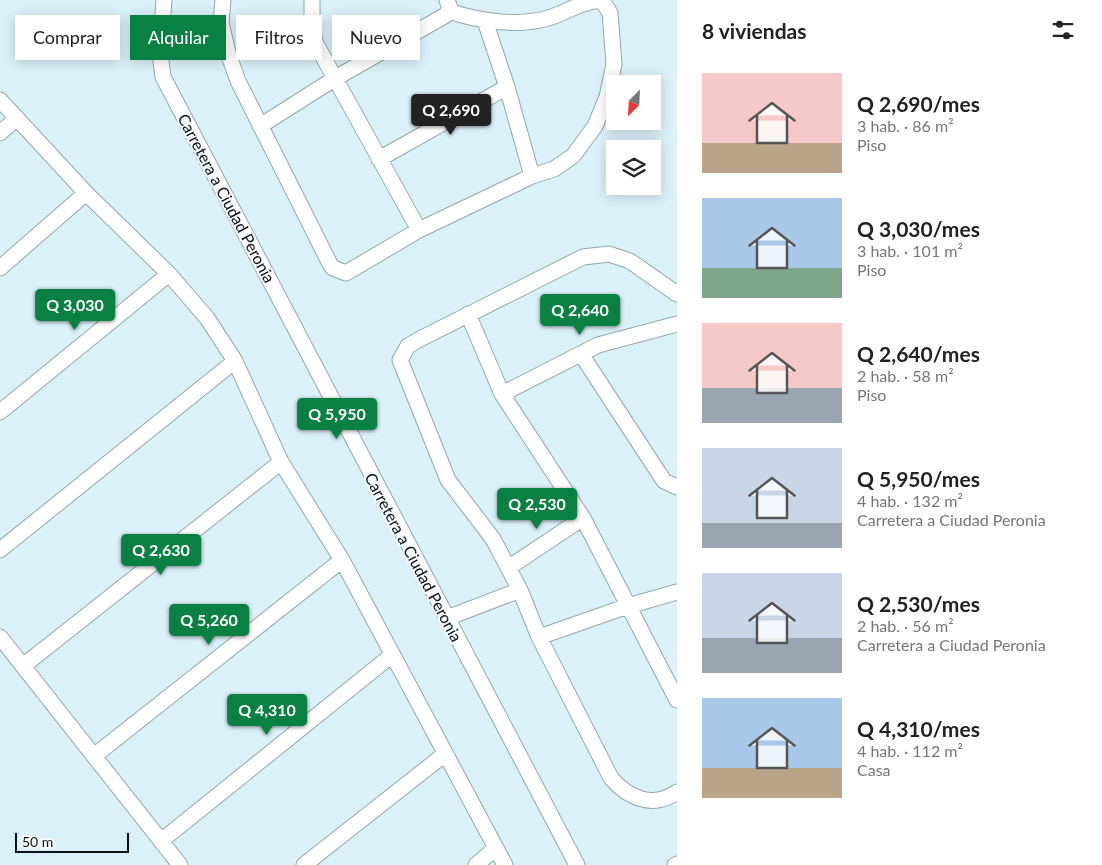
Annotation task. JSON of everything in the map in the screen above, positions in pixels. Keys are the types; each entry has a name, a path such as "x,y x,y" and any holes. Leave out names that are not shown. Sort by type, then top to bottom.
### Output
{"street":[{"name":"Carretera a Ciudad Peronia","path":"164,0 160,53 163,77 577,865"},
{"path":"224,0 222,23 228,53 238,81 260,126 333,268 346,273 419,230 532,176 554,169 573,156 595,126 607,98 614,64 610,13 606,5 599,0 588,1 548,19 522,22 485,20 448,6 446,15 334,79 260,126"},
{"path":"312,0 312,31 316,44 419,230"},
{"path":"485,20 508,87 532,176"},
{"path":"379,159 508,87"},
{"path":"0,100 86,193 169,274 207,318 235,361 281,462 342,560 505,865"},
{"path":"0,132 17,118"},
{"path":"0,268 86,193"},
{"path":"677,294 630,261 609,254 583,257 408,346 400,360 448,480 493,540 520,590 539,637 611,778 618,787 645,801 658,800 677,792"},
{"path":"0,412 169,274"},
{"path":"468,314 502,394 583,518 677,700"},
{"path":"502,394 598,345 677,324"},
{"path":"581,354 664,481 677,487"},
{"path":"0,550 235,361"},
{"path":"23,666 281,462"},
{"path":"508,568 583,518"},
{"path":"94,756 342,560"},
{"path":"446,618 520,590"},
{"path":"539,637 628,606 677,592"},
{"path":"0,637 180,865"},
{"path":"161,841 392,655"},
{"path":"304,865 445,754"},
{"path":"476,865 496,848"}]}
